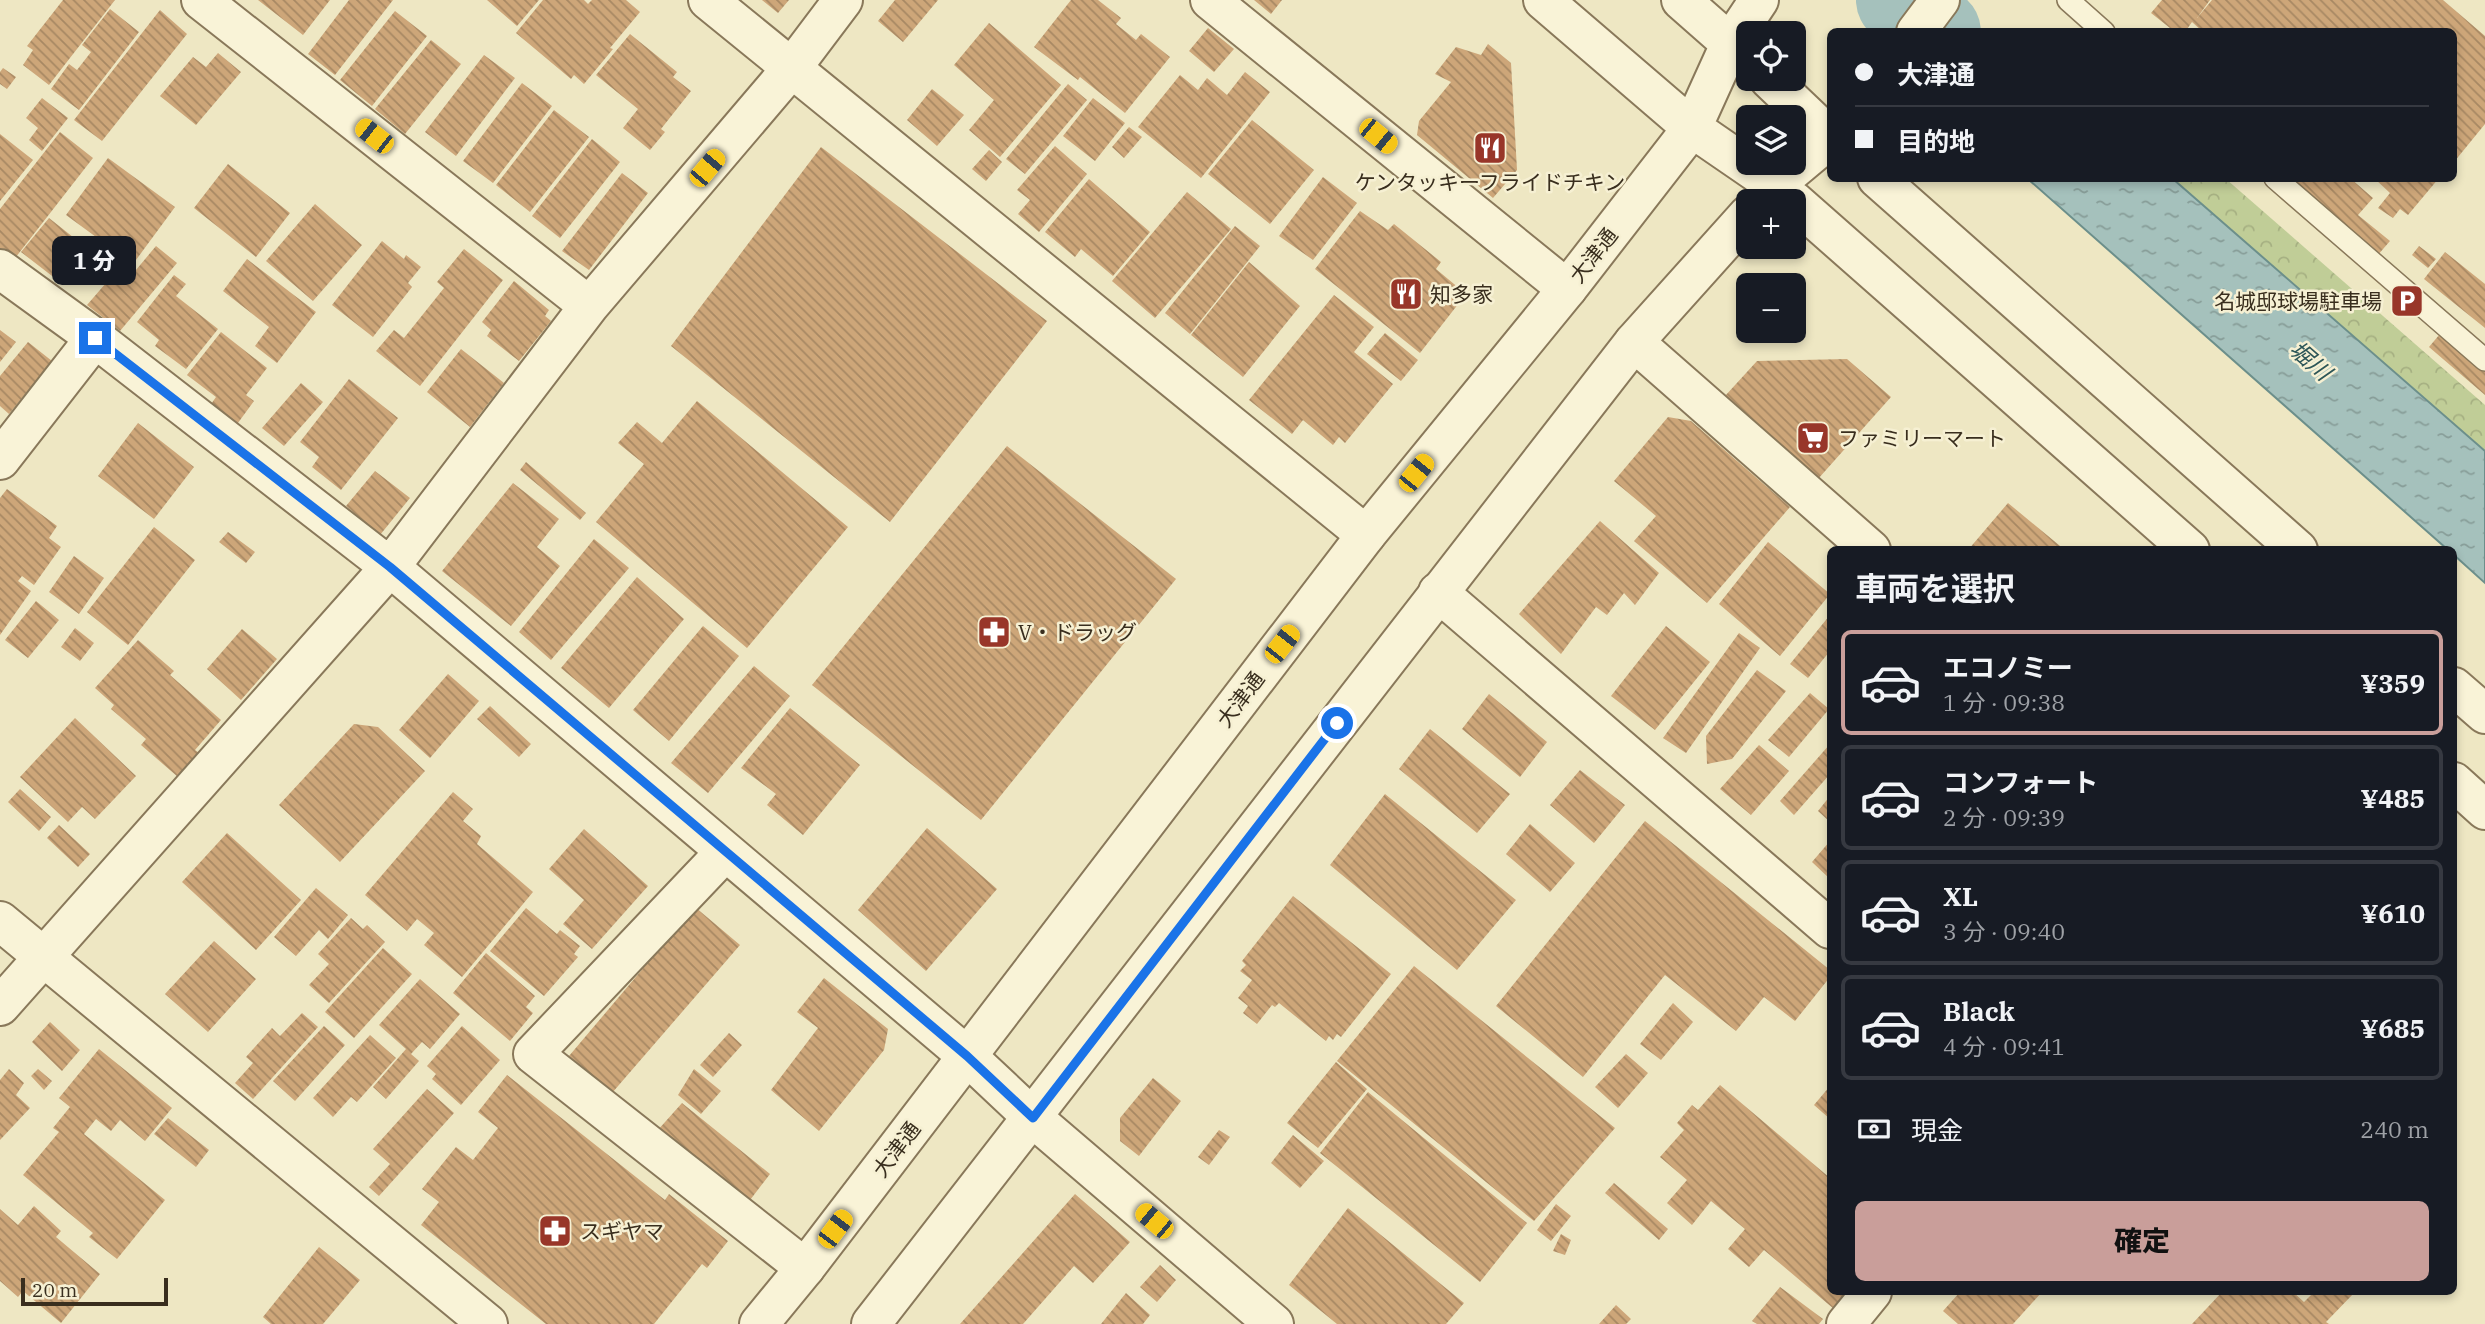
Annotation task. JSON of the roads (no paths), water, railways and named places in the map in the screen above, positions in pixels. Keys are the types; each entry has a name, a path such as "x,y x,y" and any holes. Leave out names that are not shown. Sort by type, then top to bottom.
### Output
{"street":[{"path":"201,0 589,306"},
{"path":"708,0 1366,535"},
{"path":"0,1006 390,567 589,306 791,69 843,0"},
{"path":"1210,0 1567,289"},
{"path":"1543,0 1692,128 1771,189"},
{"path":"1681,0 1736,48"},
{"name":"大津通","path":"1751,21 1759,0"},
{"path":"1919,28 1940,0"},
{"name":"大津通","path":"759,1324 805,1268 1366,535 1567,289 1692,128 1736,57"},
{"path":"1781,91 1827,135"},
{"path":"1788,189 1827,142"},
{"path":"1882,182 2293,546"},
{"path":"1806,219 2185,546"},
{"path":"886,1319 1033,1118 1438,592 1634,342 1736,228"},
{"path":"0,269 95,338 390,567 967,1056 1033,1118 1274,1324"},
{"path":"0,460 95,338"},
{"path":"1634,342 1866,546"},
{"path":"1438,592 1827,926"},
{"path":"2457,690 2485,715"},
{"path":"2457,785 2485,810"},
{"path":"725,852 533,1054 805,1268"},
{"path":"0,921 488,1324"},
{"path":"1846,1324 1870,1295"}],"lane":[{"path":"2068,0 2100,28"},
{"path":"2280,182 2485,360"}],"water":[{"path":"2031,182 2176,182 2485,451 2485,583 2457,558 2457,546 2444,546"}],"waterway":[{"name":"堀川","path":"1900,0 1932,28"}],"place":[{"name":"ケンタッキーフライドチキン","path":"1490,148"},
{"name":"知多家","path":"1406,294"},
{"name":"名城邸球場駐車場","path":"2407,301"},
{"name":"ファミリーマート","path":"1813,438"},
{"name":"V・ドラッグ","path":"994,632"},
{"name":"スギヤマ","path":"555,1231"}]}
